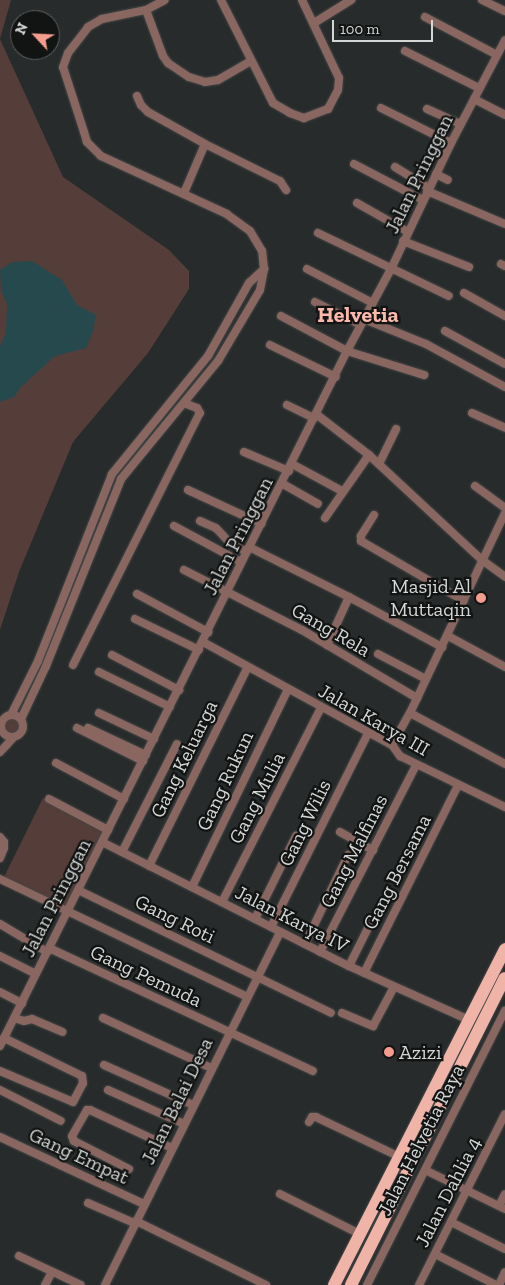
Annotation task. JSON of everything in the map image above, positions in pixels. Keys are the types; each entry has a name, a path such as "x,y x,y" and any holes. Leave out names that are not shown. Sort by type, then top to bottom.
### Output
{"highway":[{"path":"334,1285 505,949"},
{"path":"351,1285 505,978"}],"street":[{"path":"21,719 46,666 118,484 222,353 260,290 264,269 262,251 250,231 227,214 184,193 114,164 94,150 84,132 63,68 68,53 88,27 102,19 146,10 165,0"},
{"path":"221,0 273,103 290,113 304,118 328,109 338,90 340,78 302,0"},
{"path":"314,23 351,0"},
{"path":"482,0 505,11"},
{"path":"146,10 163,56 168,63 189,77 205,82 218,80 251,61"},
{"path":"425,17 497,55"},
{"name":"Jalan Pringgan","path":"0,1046 208,632 241,562 291,468 451,143 479,88 504,45"},
{"path":"405,51 479,88"},
{"path":"137,96 141,105 148,112 205,144 280,181 286,190"},
{"path":"474,99 505,115"},
{"path":"381,108 451,143"},
{"path":"427,109 461,124"},
{"path":"184,193 205,144"},
{"path":"354,164 423,200"},
{"path":"395,167 428,189 505,224"},
{"path":"436,174 448,180"},
{"path":"357,203 408,232"},
{"path":"318,233 450,296"},
{"path":"404,241 469,267"},
{"path":"12,738 2,736 1,719 11,714 38,661 112,474 208,356 249,283 264,269"},
{"path":"307,269 373,303"},
{"path":"464,294 505,316"},
{"path":"314,302 362,322 426,344 505,387"},
{"path":"281,316 347,351 424,375"},
{"path":"446,331 505,364"},
{"path":"270,345 336,377"},
{"path":"73,665 200,413 197,408 184,403"},
{"path":"287,405 315,416 369,455 482,560 505,577"},
{"path":"472,413 505,428"},
{"path":"150,428 158,435"},
{"path":"379,464 396,429"},
{"path":"244,452 291,468 342,491"},
{"path":"325,518 342,491 369,455"},
{"path":"282,484 318,504"},
{"path":"475,486 505,508"},
{"path":"188,490 262,524"},
{"path":"392,745 448,636 505,513"},
{"path":"374,515 360,536 361,541 464,601"},
{"path":"200,521 216,528 230,543 248,549 349,597 442,647"},
{"path":"174,526 241,562"},
{"path":"74,570 83,573"},
{"name":"Gang Rela","path":"184,570 327,645 417,698"},
{"path":"137,594 208,632"},
{"path":"327,645 349,597"},
{"path":"135,619 198,650"},
{"path":"448,636 505,667"},
{"name":"Jalan Karya III","path":"203,642 392,745 400,756 416,765 505,807"},
{"path":"378,654 426,679"},
{"path":"112,655 179,690"},
{"name":"Gang Keluarga","path":"149,866 248,667"},
{"path":"99,672 170,707"},
{"name":"Gang Rukun","path":"192,887 288,689"},
{"name":"Gang Mulia","path":"222,902 321,708"},
{"path":"99,713 154,738"},
{"path":"410,713 505,764"},
{"path":"0,752 12,738 22,732 24,725 21,719 11,714"},
{"path":"77,728 144,758"},
{"path":"88,728 144,758"},
{"name":"Gang Wilis","path":"272,927 368,733"},
{"path":"122,852 177,744"},
{"path":"56,763 124,799"},
{"name":"Gang Malfinas","path":"320,952 416,765"},
{"name":"Gang Bersama","path":"364,973 458,785"},
{"path":"49,799 108,830"},
{"path":"340,832 373,850"},
{"path":"254,919 296,836"},
{"path":"0,858 4,848 1,842"},
{"name":"Jalan Karya IV","path":"102,842 320,952 469,1020"},
{"path":"305,944 348,855"},
{"path":"0,879 247,997"},
{"name":"Gang Roti","path":"78,890 331,1013"},
{"name":"Gang Pemuda","path":"0,924 48,950 312,1071"},
{"path":"349,966 370,924"},
{"name":"Jalan Balai Desa","path":"105,1285 193,1104 280,932"},
{"path":"0,956 36,974"},
{"path":"342,1013 373,1026 394,987"},
{"path":"0,992 22,1003"},
{"name":"Jalan Helvetia Raya","path":"367,1285 505,1010"},
{"path":"14,1018 24,1021 32,1019 62,1032"},
{"path":"103,1018 212,1068"},
{"path":"0,1023 9,1028"},
{"path":"0,1071 73,1102 83,1083 82,1076 4,1038"},
{"path":"104,1065 193,1104"},
{"path":"0,1090 61,1121"},
{"path":"108,1090 184,1124"},
{"path":"130,1169 74,1141 72,1136 87,1110 172,1148"},
{"name":"Jalan Dahlia 4","path":"420,1285 505,1114"},
{"path":"309,1122 316,1117 400,1157"},
{"name":"Gang Empat","path":"0,1137 144,1204"},
{"path":"425,1170 502,1208 505,1194"},
{"path":"280,1194 360,1234"},
{"path":"88,1203 135,1222 266,1285"},
{"path":"451,1222 505,1249"},
{"path":"435,1254 497,1285 505,1272"},
{"path":"18,1256 81,1285"},
{"path":"45,1285 52,1272"}],"shaded area":[{"path":"0,0 11,0 0,39"},
{"path":"0,39 63,177 169,250 189,271 189,289 148,353 73,442 19,572 0,630"},
{"path":"9,718 15,718 20,723 18,732 9,734 4,729 4,723"},
{"path":"43,798 106,829 67,908 4,877"}],"water":[{"path":"32,261 62,280 77,305 96,315 93,331 86,348 55,356 21,387 14,397 0,402 0,346 6,333 7,304 1,290 0,270 12,262"}],"place":[{"name":"Masjid Al Muttaqin","path":"481,598"},
{"name":"Azizi","path":"389,1052"}],"district":[{"name":"Helvetia","path":"358,315"}]}
